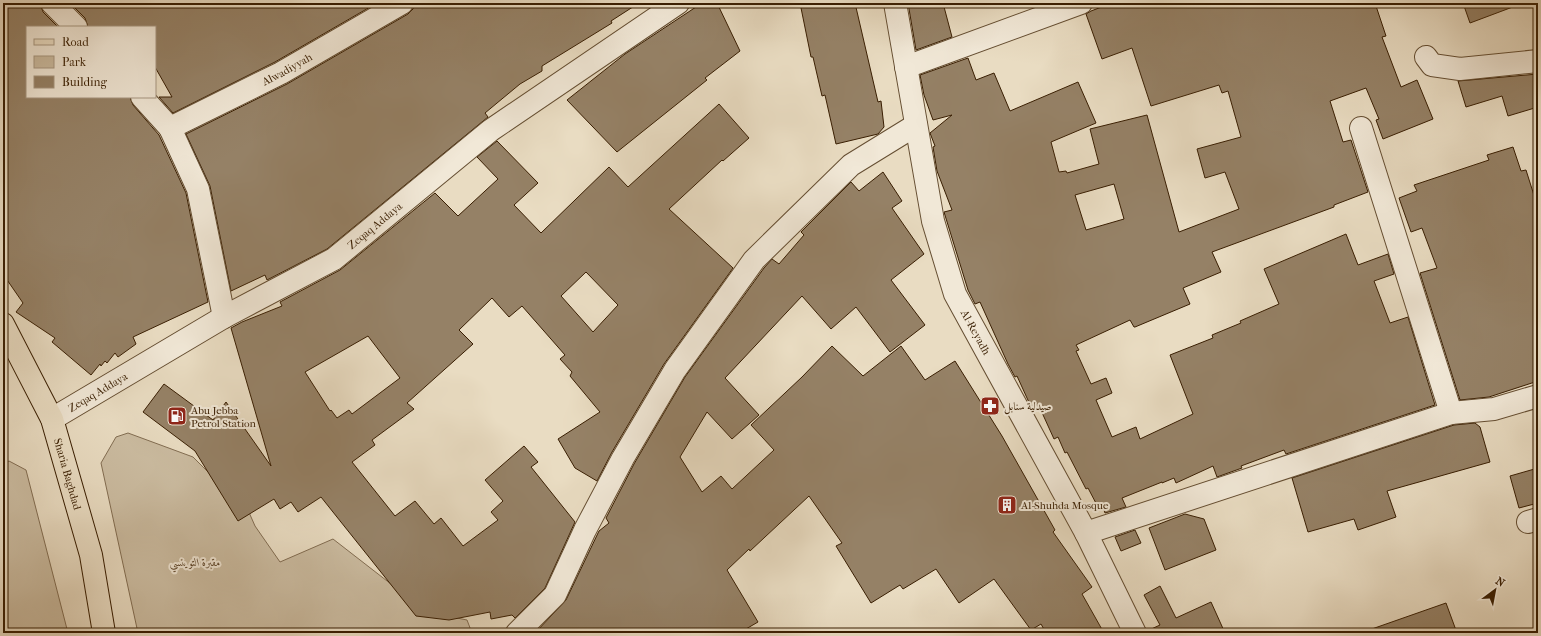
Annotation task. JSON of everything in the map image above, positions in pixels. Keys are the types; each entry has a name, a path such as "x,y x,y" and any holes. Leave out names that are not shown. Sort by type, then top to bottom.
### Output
{"main road":[{"name":"Sharia Baghdad","path":"3,324 52,419 91,556 104,633"},
{"path":"99,606 110,633"}],"street":[{"path":"52,3 75,26"},
{"name":"Alwadiyyah","path":"170,128 281,74 402,3"},
{"name":"Zeqaq Addaya","path":"52,419 224,317 334,259 491,130 678,3"},
{"name":"Al-Reyadh","path":"895,3 933,221 955,294 1086,533 1135,633"},
{"path":"906,67 1081,3"},
{"path":"1426,57 1432,65 1460,69 1538,61"},
{"path":"143,98 170,128 198,189 224,317"},
{"path":"518,633 555,595 592,517 675,370 754,260 851,166 916,125"},
{"path":"1361,128 1451,413"},
{"path":"1086,533 1451,413 1494,409 1538,396"}],"green space":[{"name":"مقبرة التوينسي","path":"128,433 193,457 208,472 230,469 255,526 280,562 333,539 427,612 467,620 472,633 138,633 101,463 116,437"},
{"path":"9,461 26,470 68,633 3,633 3,464"}],"building":[{"path":"3,3 40,3 43,12 57,26 26,26 26,98 130,98 133,105 159,135 186,193 208,302 133,337 136,344 118,357 115,353 107,363 105,361 101,366 100,364 91,375 52,342 55,338 16,312 23,303 3,274"},
{"path":"70,3 377,3 275,62 173,113 159,97 172,97 156,69 156,26 88,26 85,18"},
{"path":"414,3 639,3 611,21 612,23 542,66 542,71 520,84 485,113 488,117 327,249 267,280 265,275 231,291 210,186 186,134 287,84 408,14 413,9"},
{"path":"702,3 717,3 740,51 705,78 707,80 617,152 567,100 625,54"},
{"path":"800,3 855,3 878,102 881,101 884,127 878,134 836,144 825,95 822,96 813,57 811,57"},
{"path":"908,3 943,3 952,37 916,50"},
{"path":"1112,3 1375,3 1386,36 1382,37 1401,87 1417,80 1433,119 1383,139 1376,120 1379,119 1366,88 1330,101 1343,142 1351,140 1368,192 1334,205 1334,207 1212,252 1221,272 1183,288 1190,304 1135,327 1130,320 1076,345 1079,350 1076,351 1091,384 1106,378 1112,393 1096,400 1112,437 1136,427 1140,439 1193,414 1170,355 1213,338 1212,335 1241,323 1240,321 1279,304 1264,269 1346,234 1358,265 1388,254 1394,274 1374,281 1390,323 1408,317 1435,405 1286,454 1284,450 1241,466 1242,468 1217,477 1213,466 1176,483 1174,478 1122,498 1126,507 1105,513 1102,505 1098,507 1088,488 1086,489 1067,452 1065,453 1058,437 1054,439 1039,406 1032,409 1017,376 1015,377 1008,364 980,302 975,304 968,290 944,212 952,210 937,171 933,147 935,146 930,133 952,115 933,120 924,95 920,75 968,58 976,80 994,73 1010,111 1078,82 1096,123 1051,142 1059,172 1066,171 1067,173 1099,164 1090,129 1147,115 1179,232 1239,209 1225,172 1205,178 1197,149 1241,137 1228,91 1222,93 1219,85 1151,106 1132,48 1102,59 1086,14","holes":["1114,184 1124,219 1086,230 1075,195"]},
{"path":"1463,3 1518,3 1518,5 1470,23"},
{"path":"1538,74 1538,107 1508,116 1502,96 1466,107 1458,81"},
{"path":"719,104 749,138 723,161 722,160 669,209 733,268 664,364 612,452 597,481 575,468 558,439 600,412 570,376 572,372 560,359 565,355 522,306 509,317 492,298 459,330 473,344 407,403 414,409 372,440 375,445 352,462 395,516 415,501 434,524 441,518 463,546 498,520 491,512 503,501 485,480 524,446 538,462 531,467 575,522 545,588 515,618 512,615 491,619 490,612 449,620 416,616 321,497 298,512 291,502 280,509 274,499 238,521 195,451 143,412 164,384 213,420 226,402 271,466 231,328 282,306 280,302 340,270 435,193 458,216 498,179 477,157 497,141 538,183 514,205 541,233 609,167 628,187","holes":["586,272 618,305 593,332 561,296","368,336 400,378 352,414 349,410 337,418 331,410 330,411 305,372"]},
{"path":"1513,147 1521,171 1526,170 1538,208 1538,381 1489,397 1460,400 1420,273 1437,268 1422,228 1411,232 1399,198 1417,191 1414,185 1489,160 1487,155"},
{"path":"883,172 902,201 892,208 924,254 891,280 925,325 890,352 856,307 831,329 802,296 725,378 759,415 732,439 707,412 680,457 702,492 721,476 732,489 774,450 751,425 802,377 832,346 863,376 901,346 925,380 955,361 1002,436 1055,530 1053,532 1092,587 1082,594 1104,633 1046,633 1041,624 1031,630 994,579 959,603 936,569 903,589 900,585 871,603 836,546 842,543 809,496 750,551 749,549 727,570 758,622 739,633 535,633 566,600 599,531 609,523 606,518 634,464 685,377 764,268 772,259 779,264 804,235 801,232 851,182 859,191"},
{"path":"1475,423 1480,427 1490,462 1387,491 1396,517 1358,530 1354,519 1308,532 1292,478 1454,425"},
{"path":"1538,468 1538,503 1519,508 1510,476"},
{"path":"1185,514 1204,519 1216,550 1165,570 1149,528"},
{"path":"1135,530 1141,543 1121,551 1115,537"},
{"path":"1160,586 1176,618 1211,602 1225,633 1147,633 1147,631 1160,625 1144,595"},
{"path":"1446,603 1457,633 1370,633 1369,630"}],"place":[{"name":"صيدلية سنابل","path":"990,406"},
{"name":"Abu Jebba Petrol Station","path":"177,416"},
{"name":"Al-Shuhda Mosque","path":"1007,505"}]}
